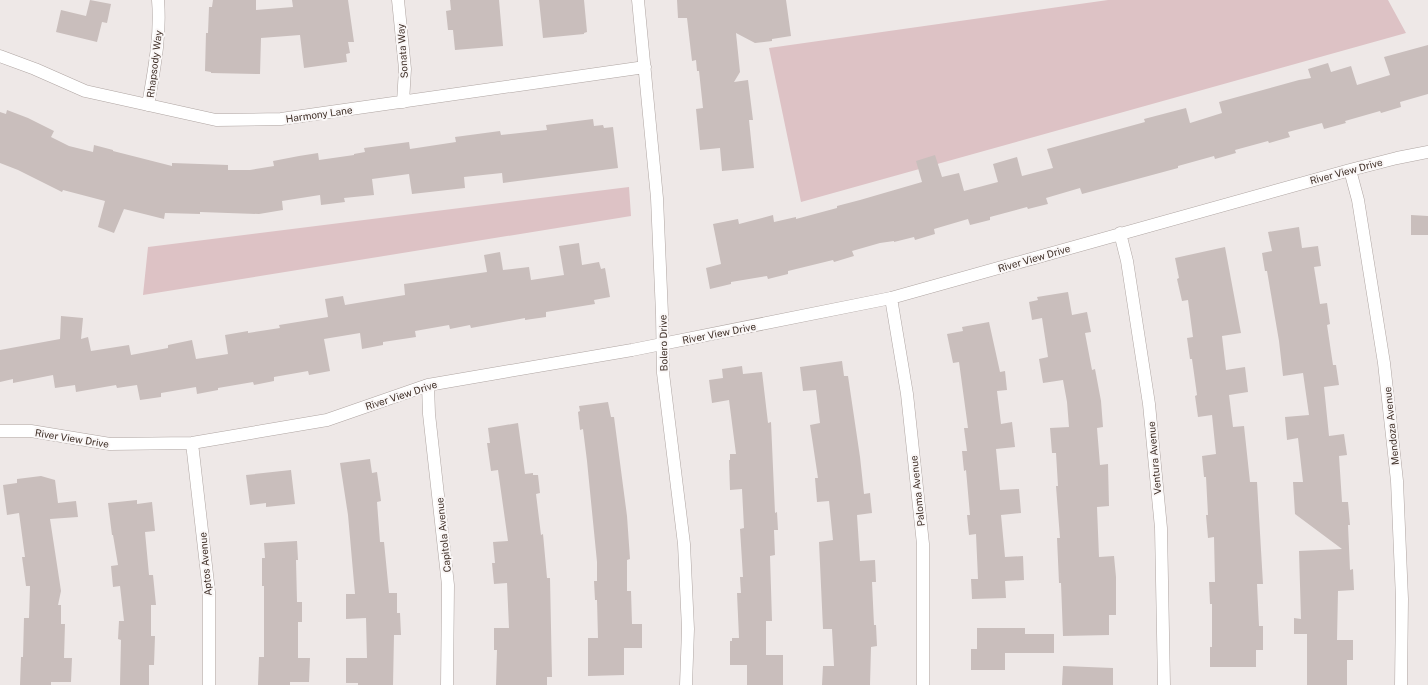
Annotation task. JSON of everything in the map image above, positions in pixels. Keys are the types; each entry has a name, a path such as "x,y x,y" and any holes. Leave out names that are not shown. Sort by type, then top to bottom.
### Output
{"street":[{"name":"Rhapsody Way","path":"148,105 156,57 160,18 158,0"},
{"name":"Sonata Way","path":"398,0 405,69 403,102"},
{"name":"Bolero Drive","path":"638,0 657,198 663,373 684,544 688,629 686,685"},
{"name":"Harmony Lane","path":"0,56 36,68 85,91 216,120 281,119 645,67"},
{"name":"River View Drive","path":"0,431 31,431 110,444 192,443 327,420 428,385 663,344 891,298 1350,170 1428,152"},
{"name":"Mendoza Avenue","path":"1350,170 1358,200 1384,362 1397,481 1402,599 1401,685"},
{"name":"Ventura Avenue","path":"1120,233 1127,261 1149,404 1161,528 1164,685"},
{"name":"Paloma Avenue","path":"891,298 907,394 923,544 923,685"},
{"name":"Capitola Avenue","path":"428,385 429,414 448,586 447,685"},
{"name":"Aptos Avenue","path":"192,443 209,592 209,685"}],"shaded area":[{"path":"1108,0 1388,0 1406,33 801,202 769,48"},
{"path":"629,187 631,216 143,295 148,247"}],"building":[{"path":"90,0 111,4 107,23 102,22 97,42 56,32 61,10 86,16"},
{"path":"213,0 256,0 256,10 293,7 292,0 348,0 354,42 348,42 350,53 346,54 347,62 304,68 300,35 261,38 260,74 211,73 205,71 206,33 208,33 209,7 212,7"},
{"path":"450,0 499,0 503,46 455,50 453,30 448,30 446,11 451,10"},
{"path":"539,0 584,0 587,32 584,34 543,38"},
{"path":"677,0 786,0 791,36 772,39 772,41 755,43 736,33 740,72 734,82 748,80 753,120 749,120 754,168 722,171 720,148 700,150 696,109 703,108 699,71 697,71 696,60 692,61 687,18 678,18"},
{"path":"1428,45 1428,94 1400,102 1401,107 1381,113 1380,111 1345,121 1346,123 1324,129 1322,123 1288,132 1290,137 1235,150 1236,153 1215,159 1214,156 1178,166 1178,168 1082,194 1080,188 1046,198 1048,204 1028,209 1027,207 990,217 990,220 970,225 968,219 934,229 935,234 915,240 914,237 894,242 880,243 852,251 854,256 834,262 833,260 788,271 788,274 768,279 767,276 731,282 731,284 710,289 706,268 721,264 713,224 738,219 739,224 773,215 774,222 796,217 796,219 922,182 916,161 935,155 942,177 959,173 964,191 998,182 993,164 1017,157 1022,176 1053,168 1047,149 1145,122 1144,119 1186,108 1190,123 1222,113 1219,102 1311,78 1308,69 1328,63 1331,72 1351,66 1357,85 1390,75 1384,57"},
{"path":"7,110 28,118 54,131 51,137 69,146 93,152 94,145 172,166 172,163 228,165 228,170 250,170 274,166 273,161 318,153 319,160 354,155 365,152 364,148 409,142 410,149 456,142 455,137 500,131 501,135 547,130 546,125 593,119 594,126 603,125 604,128 613,127 618,168 503,183 502,173 464,177 465,188 412,194 409,174 372,179 374,195 344,198 345,202 321,205 320,195 282,201 283,210 259,214 200,212 200,214 165,213 164,219 124,209 114,233 98,227 105,201 63,190 62,192 18,170 0,163 0,112 6,114"},
{"path":"1411,215 1428,216 1428,235 1411,235"},
{"path":"1299,227 1302,248 1318,246 1321,266 1314,267 1320,304 1327,303 1330,324 1327,325 1333,365 1336,365 1339,385 1324,387 1329,436 1344,434 1347,455 1339,456 1342,502 1348,502 1350,525 1348,525 1350,570 1353,569 1354,590 1338,591 1337,640 1353,640 1353,660 1347,660 1347,685 1307,685 1307,634 1294,634 1294,618 1301,619 1299,551 1342,549 1295,514 1293,482 1303,482 1298,438 1287,440 1285,417 1309,415 1303,373 1283,376 1279,341 1267,271 1265,271 1262,253 1272,251 1268,232"},
{"path":"579,243 582,265 599,262 601,269 605,268 610,297 594,300 595,304 546,312 546,317 525,320 525,318 471,328 470,325 450,329 449,325 415,331 416,337 383,342 383,345 362,349 360,333 324,339 330,371 309,375 308,371 274,377 274,381 254,385 253,382 218,388 218,390 197,394 196,387 161,393 161,397 140,400 137,385 117,388 116,385 76,392 75,385 55,388 53,375 13,383 13,379 0,382 0,350 60,339 61,316 83,318 81,339 88,337 91,351 129,345 131,355 168,348 168,345 192,340 196,359 228,354 225,335 280,328 279,325 328,317 325,299 343,296 345,305 405,295 404,284 487,272 484,255 500,252 503,270 529,267 531,280 564,275 559,246"},
{"path":"1225,247 1241,333 1222,336 1226,370 1245,367 1248,392 1229,395 1233,427 1244,426 1250,482 1257,482 1263,584 1257,584 1259,626 1263,626 1263,650 1256,650 1256,667 1210,667 1210,647 1212,647 1212,604 1210,604 1209,582 1215,582 1214,537 1208,538 1206,515 1208,515 1206,477 1204,477 1202,456 1216,454 1212,415 1198,417 1195,396 1197,395 1192,359 1190,359 1187,338 1193,337 1188,300 1182,301 1177,279 1179,278 1175,258"},
{"path":"1068,292 1072,315 1087,312 1091,332 1085,333 1092,370 1095,369 1101,401 1103,427 1097,428 1100,465 1108,464 1109,506 1097,507 1099,557 1114,556 1116,577 1116,615 1109,615 1109,635 1063,636 1061,583 1059,583 1057,538 1060,538 1056,486 1058,486 1056,453 1052,453 1050,428 1069,427 1067,402 1063,380 1043,383 1039,359 1048,357 1042,318 1032,320 1029,302 1038,300 1037,297"},
{"path":"989,322 1000,372 1005,371 1007,390 997,391 1001,424 1012,422 1015,447 996,449 1000,490 1019,489 1021,513 1001,515 1005,557 1023,556 1024,580 1005,581 1006,598 972,599 971,579 978,579 976,534 969,535 967,515 970,515 966,470 964,471 962,451 967,451 964,428 968,428 959,362 953,363 947,334 963,331 962,327"},
{"path":"842,361 844,376 848,376 864,494 870,493 872,513 857,515 860,561 875,560 876,582 872,582 874,625 876,625 877,646 871,647 870,685 822,685 823,666 834,666 832,629 823,629 819,542 833,540 829,501 817,502 815,478 818,478 810,425 820,423 816,390 803,391 800,367"},
{"path":"742,366 743,374 762,372 768,423 771,422 775,513 777,512 778,530 774,530 775,555 770,556 772,621 766,621 766,655 783,655 783,685 747,685 747,665 730,665 730,641 732,641 732,638 739,638 737,593 741,593 740,577 743,577 740,529 744,528 742,489 730,490 730,454 736,454 729,400 712,403 709,380 723,378 722,369"},
{"path":"608,402 611,417 614,417 627,516 630,559 627,560 627,591 631,591 632,624 642,624 642,648 624,648 624,675 588,676 588,638 598,638 597,600 595,600 594,581 597,581 597,562 583,429 580,430 578,412 580,411 579,406"},
{"path":"518,423 525,474 533,473 533,475 538,475 540,493 536,494 541,535 543,534 547,578 550,578 552,677 547,677 547,685 496,685 497,650 494,650 494,628 509,628 507,583 494,584 492,563 495,563 493,542 508,541 498,470 491,471 487,443 490,443 488,428"},
{"path":"370,459 372,473 377,472 381,501 377,502 380,542 384,542 389,593 397,593 397,613 400,613 401,635 394,635 393,685 358,685 358,683 346,683 346,658 367,658 366,618 346,619 346,594 355,594 348,515 340,463"},
{"path":"291,470 295,504 266,507 266,503 250,505 246,475"},
{"path":"41,476 55,480 58,503 76,501 78,517 50,519 61,591 58,605 61,605 61,624 65,624 64,658 72,658 71,682 51,682 51,685 20,685 21,657 23,657 24,618 29,618 30,586 26,586 22,557 25,557 19,513 7,515 3,485 17,483 17,479"},
{"path":"137,500 137,504 152,502 155,531 145,532 149,575 153,575 156,605 151,605 151,636 155,636 154,665 149,665 149,685 120,685 121,640 118,639 119,621 124,621 120,586 113,587 111,566 118,565 108,503"},
{"path":"297,541 297,602 302,602 302,622 298,622 298,658 310,658 309,682 290,682 290,685 258,685 259,657 264,657 264,586 262,586 262,558 265,558 264,543"},
{"path":"977,628 1025,628 1025,634 1054,634 1054,653 1005,653 1005,670 971,670 971,649 977,649"},
{"path":"1063,666 1113,668 1113,685 1062,685"}]}
